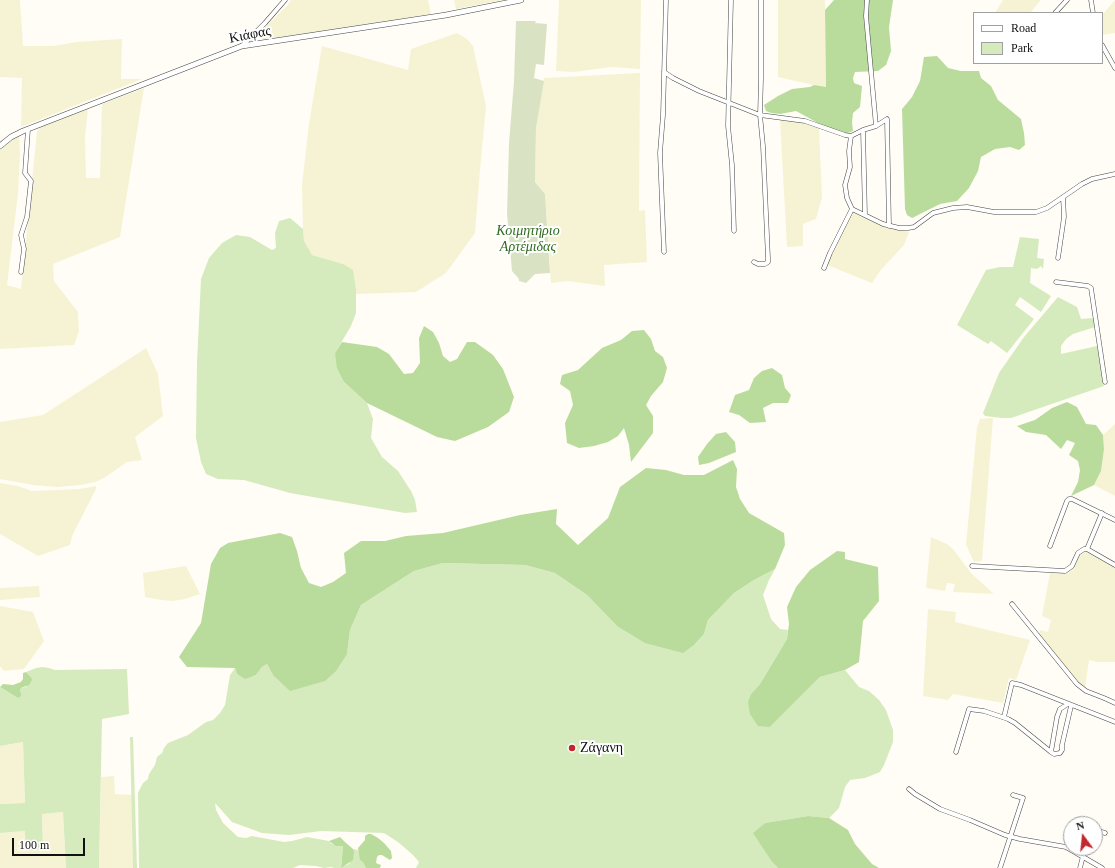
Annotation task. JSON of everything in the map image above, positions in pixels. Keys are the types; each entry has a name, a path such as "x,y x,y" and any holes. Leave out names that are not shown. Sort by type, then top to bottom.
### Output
{"street":[{"path":"242,46 285,0"},
{"name":"Κιάφας","path":"0,146 11,137 28,129 242,46 446,15 521,0"},
{"path":"664,252 660,153 663,115 666,0"},
{"path":"731,0 728,126 732,165 734,231"},
{"path":"754,262 758,264 765,264 768,262 763,146 760,115 761,0"},
{"path":"867,0 867,28 876,126"},
{"path":"1056,12 1067,0"},
{"path":"1091,0 1093,12"},
{"path":"1103,47 1115,68"},
{"path":"664,72 679,81 728,103 760,115 805,121 834,132 851,136 876,126 887,119 889,226"},
{"path":"20,272 24,249 21,235 27,217 31,181 25,172 28,129"},
{"path":"863,130 865,215"},
{"path":"851,136 849,151 850,167 845,185 852,209 889,226 899,228 914,227 933,213 960,207 994,212 1036,212 1047,208 1082,184 1092,179 1115,174"},
{"path":"1058,258 1064,217 1063,197"},
{"path":"824,268 852,209"},
{"path":"1056,282 1088,286 1091,288 1105,382"},
{"path":"1050,546 1069,499 1072,499 1115,520"},
{"path":"1087,549 1102,513"},
{"path":"972,566 1065,571 1072,566 1078,553 1084,549 1087,549 1115,565"},
{"path":"1012,604 1077,684 1086,692 1115,703"},
{"path":"1004,717 1012,683 1021,685 1115,722"},
{"path":"956,752 969,709 984,711 1015,722 1051,752 1054,754 1060,753 1062,750 1069,705"},
{"path":"1051,752 1057,717 1060,709 1069,705"},
{"path":"909,789 940,809 1010,836 1066,847 1102,868"},
{"path":"1000,868 1023,798 1013,795"},
{"path":"1080,868 1083,857"}],"shaded area":[{"path":"0,0 20,0 23,46 53,46 76,42 122,39 121,79 142,79 21,127 22,78 0,77"},
{"path":"291,0 428,0 431,14 266,40 262,39 260,35 261,31 287,6"},
{"path":"454,0 503,0 456,9"},
{"path":"559,0 641,0 640,69 611,67 574,72 556,71"},
{"path":"778,0 825,0 826,87 778,77"},
{"path":"1003,0 1041,0 1031,12 996,12"},
{"path":"1115,0 1115,33 1103,35 1103,14"},
{"path":"457,33 467,39 473,46 486,106 475,233 446,273 416,292 356,294 356,290 343,264 312,255 304,241 302,185 309,124 322,46 408,70 411,49"},
{"path":"640,73 639,211 645,210 647,262 604,265 605,286 567,281 551,283 545,194 535,182 536,128 544,78"},
{"path":"144,88 120,237 53,264 54,281 78,312 79,331 74,345 0,349 0,148 11,139 19,135 20,154 18,194 7,285 21,289 37,131 42,126 88,109 85,137 86,178 100,178 102,104"},
{"path":"780,120 798,121 819,128 822,197 816,219 803,224 803,246 787,247"},
{"path":"852,212 878,224 909,232 904,245 880,271 872,283 827,265"},
{"path":"146,348 158,374 163,416 135,437 142,460 127,462 104,478 95,482 81,485 57,487 33,485 0,479 0,422 43,415"},
{"path":"993,418 982,561 974,562 966,545 977,427 980,419"},
{"path":"1115,424 1115,496 1094,485 1101,471 1104,449 1103,435"},
{"path":"0,483 18,486 32,491 80,489 96,486 96,489 72,536 70,545 38,556 0,534"},
{"path":"931,537 947,544 953,549 971,573 994,594 953,592 955,584 947,583 945,591 926,588"},
{"path":"1085,551 1115,567 1115,662 1097,662 1089,660 1085,688 1077,682 1039,635 1040,630 1048,632 1051,620 1042,616 1050,573 1065,573 1076,563 1079,554"},
{"path":"186,566 200,594 173,601 145,597 143,573"},
{"path":"39,586 40,597 0,600 0,588"},
{"path":"0,606 33,612 44,641 24,669 4,671 0,666"},
{"path":"928,609 956,612 955,622 1030,640 1016,680 1009,678 1003,703 953,694 948,700 923,696"},
{"path":"23,742 25,803 0,804 0,746"},
{"path":"114,776 115,794 132,795 133,868 99,868 101,777"},
{"path":"63,812 66,868 0,868 0,833 25,831 43,849 42,814"}],"green space":[{"path":"834,0 893,0 889,27 891,51 886,65 878,71 855,72 853,78 854,83 862,86 860,107 853,113 853,131 848,133 837,131 818,123 796,111 780,114 771,113 766,111 764,105 792,89 810,87 814,85 826,87 825,10"},
{"name":"Κοιμητήριο Αρτέμιδας","path":"516,21 536,21 535,23 547,24 544,65 536,64 534,78 544,81 536,128 535,182 545,194 550,273 535,274 526,283 519,281 512,271 507,213 509,143 514,81"},
{"path":"937,56 948,68 961,71 979,71 981,78 991,86 998,100 1021,119 1025,145 1019,150 1010,147 995,149 981,157 978,171 969,188 957,201 940,204 912,218 907,215 905,209 902,109 912,97 920,81 924,57"},
{"path":"290,218 303,229 304,241 312,255 343,264 353,270 356,290 356,313 351,326 335,353 344,382 367,403 373,419 371,438 382,457 398,471 411,491 415,500 417,512 405,513 290,493 244,480 218,479 206,474 201,462 196,438 197,362 201,279 209,258 222,243 236,235 250,237 272,250 276,248 275,233 279,221"},
{"path":"1020,237 1039,239 1037,258 1044,259 1043,269 1041,266 1037,269 1031,268 1030,283 1051,296 1041,312 1020,297 1015,305 1034,319 1007,353 991,341 988,344 957,325 986,270 1000,267 1013,267"},
{"path":"1058,297 1077,307 1081,319 1093,318 1095,327 1073,334 1066,339 1061,346 1061,354 1097,346 1104,386 1011,418 985,416 983,413 999,373 1024,337"},
{"path":"424,326 433,332 439,343 443,356 450,362 457,359 467,342 475,342 493,355 503,369 514,397 509,412 488,427 455,441 437,437 367,403 344,382 337,368 335,353 342,342 377,347 389,354 404,374 413,373 420,363 419,338"},
{"path":"644,330 651,339 655,351 663,357 667,368 663,382 651,396 646,405 653,416 653,433 631,462 629,445 624,428 618,436 608,442 594,446 579,448 567,443 565,423 573,405 570,391 560,384 562,375 578,370 602,348 621,340 632,331"},
{"path":"772,368 782,375 785,388 791,395 788,403 773,403 763,408 766,422 750,423 739,415 729,412 735,395 749,390 754,378 762,371"},
{"path":"1067,402 1077,407 1086,424 1096,425 1103,435 1104,449 1101,471 1094,485 1071,496 1078,482 1080,470 1078,461 1069,455 1075,443 1067,440 1061,449 1046,435 1026,432 1017,426 1035,420 1052,408"},
{"path":"726,432 735,442 736,452 709,463 699,465 698,457 707,444 716,434"},
{"path":"733,460 737,469 736,487 740,499 749,513 784,533 785,545 775,569 734,593 708,620 704,634 695,644 683,653 645,643 617,626 587,595 555,573 525,565 443,563 414,571 361,605 350,630 347,654 336,671 325,681 290,691 273,675 267,664 262,667 256,675 245,679 237,674 235,668 187,667 179,657 201,623 211,564 220,548 228,543 280,533 292,537 301,568 309,583 321,587 333,582 346,573 344,553 361,541 385,541 406,536 443,533 520,515 557,509 556,524 578,545 608,518 620,487 646,468 666,470 684,475 704,475"},
{"path":"837,551 845,552 845,559 878,567 879,601 863,621 859,662 845,670 820,677 770,727 758,726 750,714 748,702 751,694 760,684 787,639 789,624 787,607 796,587 810,570"},
{"path":"443,563 525,565 555,573 587,595 617,626 695,644 704,634 708,620 734,593 775,569 763,595 771,619 780,629 788,630 787,639 760,684 751,694 770,727 820,677 845,670 859,687 869,691 879,700 886,710 893,730 893,742 884,765 880,772 865,778 850,780 845,787 839,808 829,818 808,816 765,823 754,833 772,862 778,868 416,868 419,862 413,855 398,842 384,833 321,831 289,835 262,833 232,822 215,803 216,810 223,823 238,837 246,838 252,836 284,842 307,837 329,841 332,844 343,846 341,867 349,864 353,856 353,849 358,850 366,868 324,868 300,865 293,868 139,868 138,793 143,783 148,779 157,757 162,753 168,743 188,735 206,722 213,720 220,713 225,705 230,675 235,668 237,674 242,676 252,676 256,675 262,667 267,664 273,675 347,654 350,630 361,605 414,571"},
{"path":"43,667 55,670 127,669 129,714 102,719 99,868 66,868 63,812 42,814 43,849 26,850 25,831 0,833 0,804 25,803 23,742 0,746 0,687 18,698 21,693 21,688 26,687 31,677 26,672"},
{"path":"26,672 32,680 29,685 21,688 21,696 18,698 0,687 3,684 13,685 21,682 23,679 23,673"},
{"path":"130,737 133,737 137,868 133,868"},
{"path":"808,816 829,818 848,830 855,844 872,864 879,868 778,868 772,862 753,833 765,823"},
{"path":"368,834 378,838 391,851 392,858 390,860 382,855 377,857 376,863 381,865 380,868 366,868 360,860 358,848 365,840 365,836"},
{"path":"340,837 353,849 354,852 353,860 341,868 343,846 336,846 329,841"}],"place":[{"name":"Ζάγανη","path":"572,748"}]}
